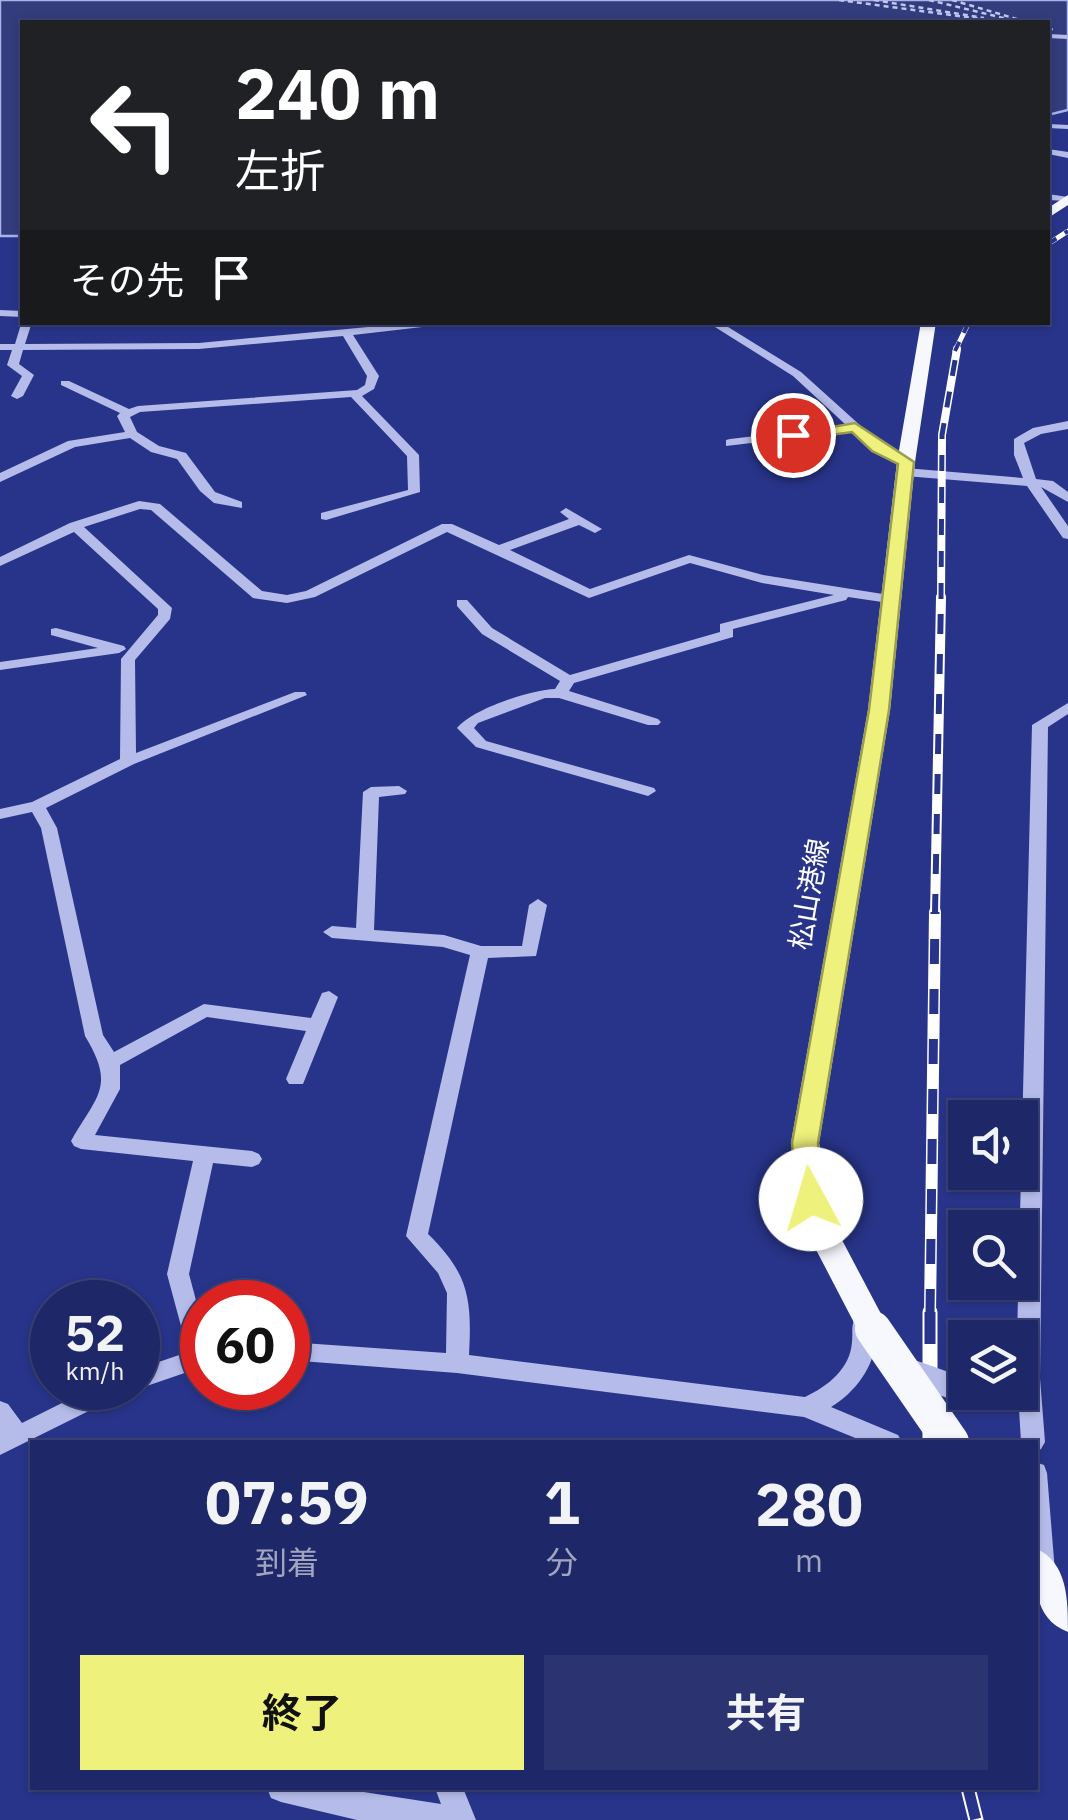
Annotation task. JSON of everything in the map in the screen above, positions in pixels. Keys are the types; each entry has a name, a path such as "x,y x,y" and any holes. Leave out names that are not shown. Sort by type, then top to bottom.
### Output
{"main road":[{"name":"松山港線","path":"922,325 879,710 805,1143 811,1199 832,1258 854,1300 950,1440"},
{"path":"1039,1571 1068,1616"}],"street":[{"path":"1053,34 1068,35"},
{"path":"17,396 28,376 13,365 26,325"},
{"path":"0,347 199,346 348,336 437,325"},
{"path":"717,325 797,374 878,448 905,467 1049,484 1068,498"},
{"path":"65,383 127,412 354,394 370,388 373,376 348,336"},
{"path":"326,516 414,492 413,455 354,394"},
{"path":"127,412 123,416 132,434 155,449 182,456 203,490 226,504 238,505"},
{"path":"1068,424 1037,430 1018,442 1030,483 1068,534"},
{"path":"730,443 855,427"},
{"path":"0,478 72,444 132,434"},
{"path":"0,562 75,526 139,506 155,508 258,595 302,597 447,527 502,548 513,559 589,594 689,559 762,579 851,596 890,599"},
{"path":"566,512 595,529"},
{"path":"502,548 580,520"},
{"path":"0,666 126,650 165,616 165,608 75,526"},
{"path":"648,791 481,744 465,728 564,686 728,634 725,627 851,596"},
{"path":"302,597 318,614"},
{"path":"462,604 487,631 564,686 653,722"},
{"path":"56,632 126,650"},
{"path":"126,650 128,761"},
{"path":"0,814 36,806 128,761 300,695"},
{"path":"1025,1320 1040,725 1068,708"},
{"path":"365,934 372,792 398,791"},
{"path":"36,806 49,828 94,1036 112,1062 114,1082 81,1142 252,1159"},
{"path":"332,932 444,942 480,952 530,952 538,905"},
{"path":"457,1362 460,1298 450,1267 417,1236 480,952"},
{"path":"296,1079 330,998"},
{"path":"112,1062 204,1010 318,1026"},
{"path":"180,1281 178,1274 205,1156"},
{"path":"806,1407 835,1393 861,1359 864,1332 854,1300"},
{"path":"876,1333 897,1360 923,1378 948,1386"},
{"path":"310,1352 457,1362 806,1407 880,1440"},
{"path":"0,1411 9,1440 69,1410"},
{"path":"1028,1410 1033,1440"},
{"path":"290,1790 366,1808 460,1820 449,1790"}],"water":[{"path":"0,0 1068,0 1068,110 1050,114 1050,20 20,20 20,236 0,236"}],"ferry route":[{"path":"839,0 988,20"},
{"path":"874,0 984,18"},
{"path":"929,0 1012,20"},
{"path":"952,0 1020,20"},
{"path":"1050,29 1054,30"}],"railway":[{"path":"1050,243 1068,231"},
{"path":"955,351 968,325"},
{"path":"941,599 942,435 957,349"},
{"path":"935,914 941,597"},
{"path":"930,1314 935,912"},
{"path":"930,1314 930,1440"},
{"path":"968,1790 976,1820"}],"route":[{"path":"793,435 855,427 878,448 906,462 879,710 805,1143 811,1199"}]}
